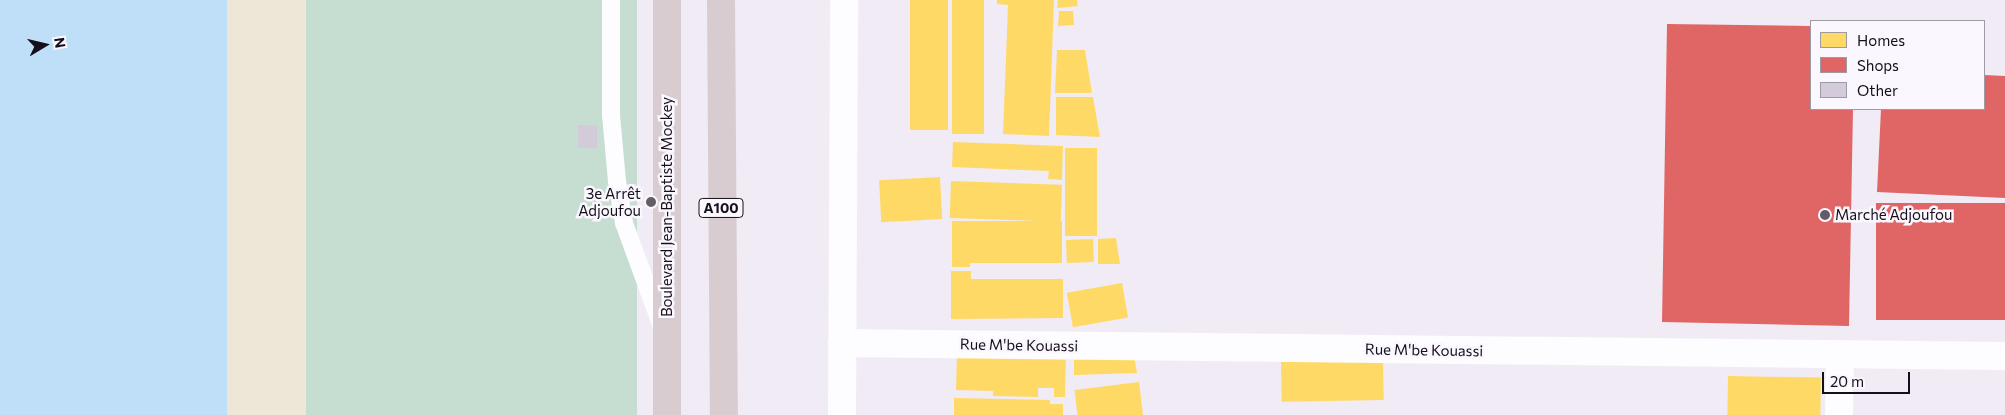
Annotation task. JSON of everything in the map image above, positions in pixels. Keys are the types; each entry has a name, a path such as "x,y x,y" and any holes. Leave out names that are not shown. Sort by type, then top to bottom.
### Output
{"highway":[{"name":"Boulevard Jean-Baptiste Mockey","path":"667,0 667,415"},
{"name":"A100","path":"721,0 724,415"}],"street":[{"path":"842,415 844,0"},
{"name":"Rue M'be Kouassi","path":"842,342 2005,356"},
{"path":"1839,415 1840,355"}],"lane":[{"path":"611,0 611,115 616,181 624,224 667,342"}],"green space":[{"path":"306,0 637,0 637,415 306,415"}],"sand":[{"path":"227,0 306,0 306,415 227,415"}],"water":[{"path":"0,0 227,0 227,415 0,415"}],"building: Homes":[{"path":"910,0 948,0 948,130 910,130"},
{"path":"952,0 984,0 984,134 952,134"},
{"path":"997,0 1054,0 1049,136 1003,134 1008,5 997,4"},
{"path":"1058,0 1077,0 1078,6 1057,8"},
{"path":"1059,11 1073,11 1074,25 1058,26"},
{"path":"1057,50 1085,50 1092,93 1055,93"},
{"path":"1056,97 1093,97 1100,137 1056,135"},
{"path":"953,142 1063,146 1062,180 1048,179 1049,171 952,167"},
{"path":"1065,148 1097,148 1097,236 1065,236"},
{"path":"940,177 942,219 881,222 879,180"},
{"path":"951,181 1062,185 1061,222 950,218"},
{"path":"952,221 1062,221 1062,263 970,263 970,267 952,267"},
{"path":"1116,238 1120,264 1098,264 1098,239"},
{"path":"1093,239 1094,262 1067,263 1066,240"},
{"path":"951,271 971,271 971,279 1063,279 1063,318 951,319"},
{"path":"1122,283 1128,317 1073,327 1067,293"},
{"path":"957,353 1066,355 1065,397 1054,397 1054,388 1038,388 1038,397 993,396 993,391 956,390"},
{"path":"1074,355 1134,355 1137,373 1074,375"},
{"path":"1383,360 1384,400 1282,402 1281,362"},
{"path":"1728,376 1821,378 1820,415 1727,415"},
{"path":"1139,382 1143,415 1078,415 1074,390"},
{"path":"954,398 1050,400 1050,404 1063,404 1063,415 954,415"}],"building: Shops":[{"path":"1667,24 1810,26 1810,110 1853,110 1849,326 1662,322"},
{"path":"1985,75 2005,76 2005,198 1877,192 1881,110 1985,110"},
{"path":"1876,203 2005,203 2005,320 1876,320"}],"building: Other":[{"path":"578,125 597,125 597,148 578,148"}],"place":[{"name":"3e Arrêt Adjoufou","path":"651,202"},
{"name":"Marché Adjoufou","path":"1825,215"}]}
